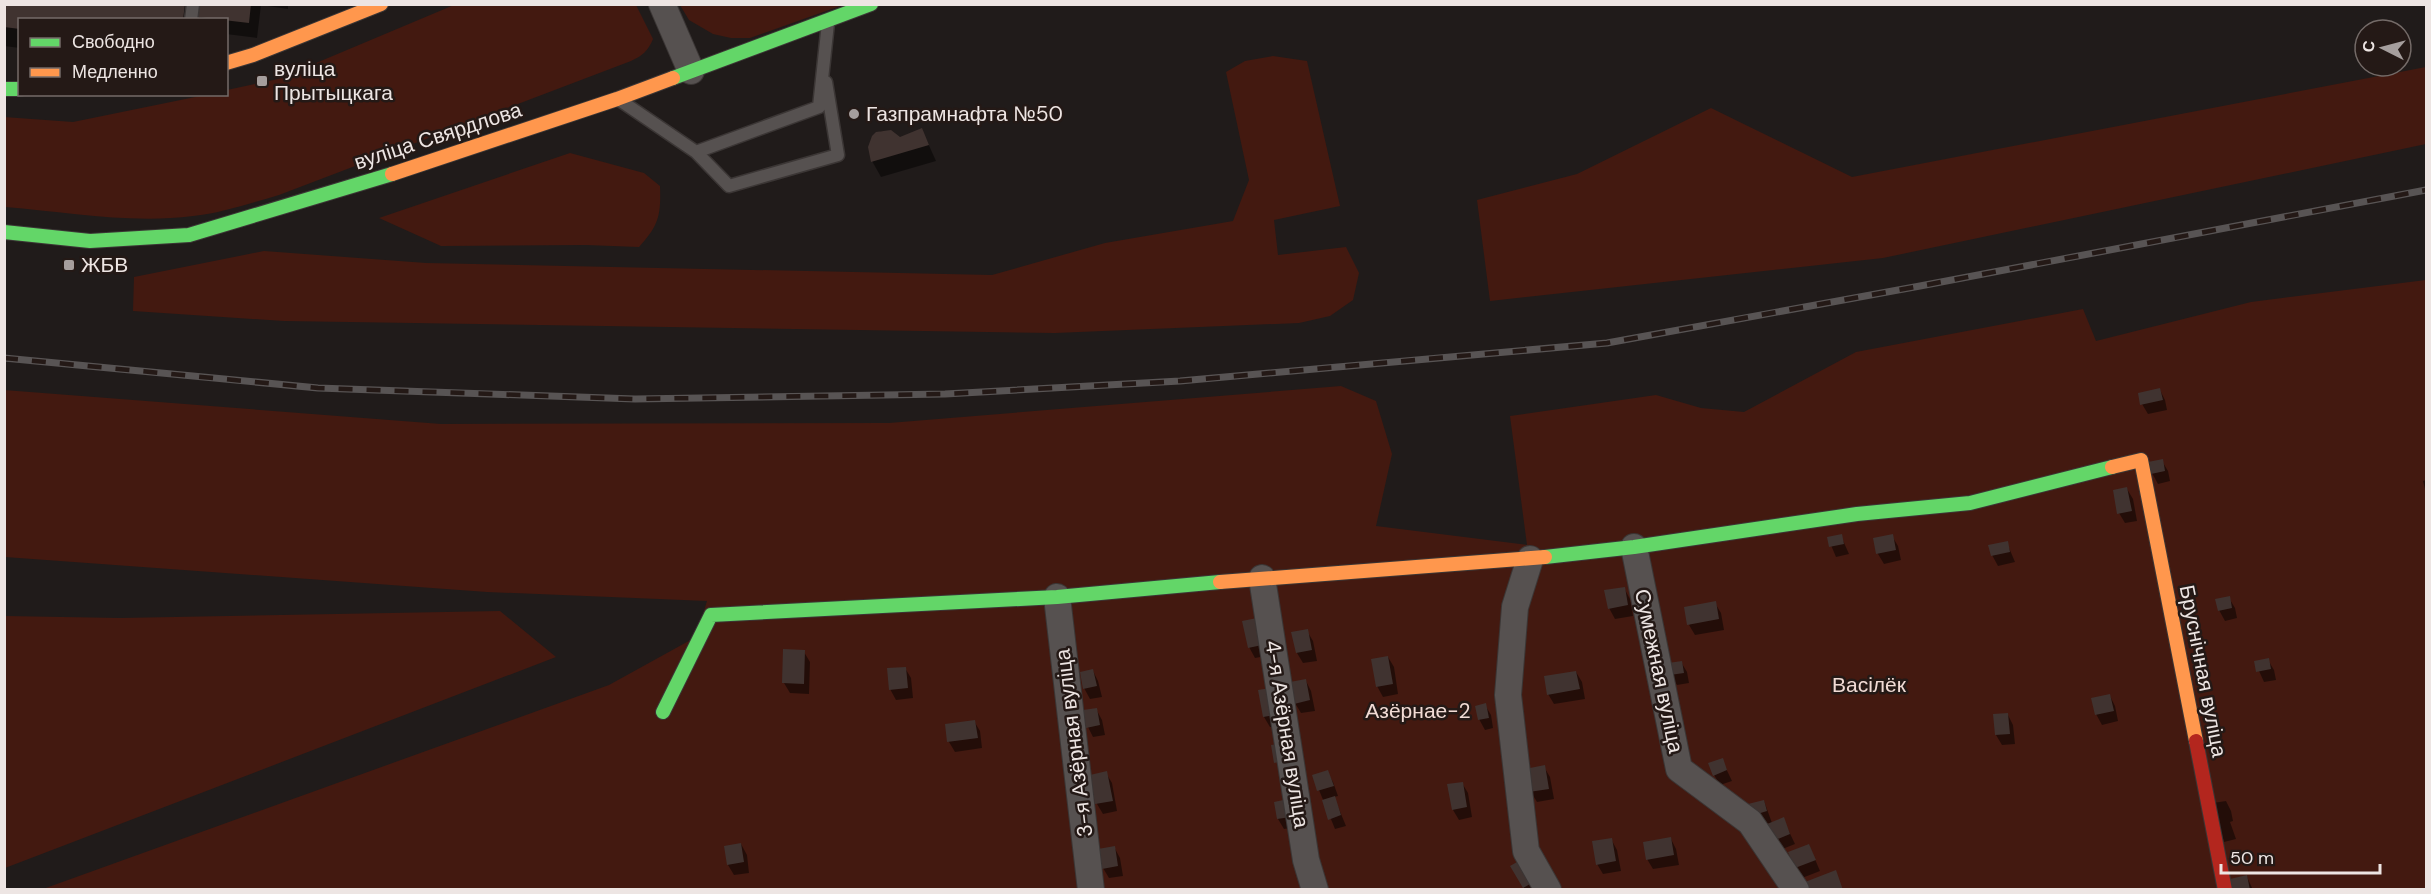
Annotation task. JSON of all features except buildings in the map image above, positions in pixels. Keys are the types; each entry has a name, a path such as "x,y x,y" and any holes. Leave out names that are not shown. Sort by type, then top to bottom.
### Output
{"street":[{"path":"228,62 253,55 381,4"},
{"path":"662,4 691,71"},
{"name":"вуліца Свярдлова","path":"4,232 90,241 189,235 431,162 617,99 871,4"},
{"name":"Бруснічная вуліца","path":"1634,547 1857,514 1970,503 2141,460 2225,890"},
{"path":"663,712 711,615 1057,597 1262,578 1530,559 1634,547"},
{"name":"Сумежная вуліца","path":"1634,547 1679,770 1750,822 1796,890"},
{"path":"1530,559 1515,607 1508,695 1526,850 1548,890"},
{"name":"4-я Азёрная вуліца","path":"1262,578 1306,860 1315,890"},
{"name":"3-я Азёрная вуліца","path":"1057,597 1091,890"}],"lane":[{"path":"338,21 340,4"},
{"path":"696,152 819,107 828,20"},
{"path":"617,99 696,152 729,186 838,155 824,65"}],"green space":[{"path":"454,5 636,5 653,39 644,53 631,61 279,195 215,213 146,219 5,207 4,117 73,122 200,96 228,96 228,90 278,79"},
{"path":"680,5 843,5 750,38 731,38 713,34 689,20"},
{"path":"1273,56 1307,61 1340,206 1274,220 1278,255 1346,247 1359,273 1353,300 1330,316 1299,323 1055,333 284,321 133,311 134,277 264,251 426,263 992,275 1105,243 1233,221 1249,180 1226,72 1245,61"},
{"path":"2426,67 2426,144 1883,258 1490,301 1477,200 1577,174 1711,108 1852,177 2369,78 2413,78 2413,69"},
{"path":"570,153 644,173 660,186 660,205 655,226 639,247 441,246 379,218"},
{"path":"2426,280 2426,889 43,889 609,685 696,637 707,601 487,592 5,557 4,390 441,424 889,423 1341,386 1376,401 1392,454 1376,526 1527,545 1510,416 1656,395 1701,408 1744,412 1856,352 2083,309 2096,341 2251,302"},
{"path":"500,611 556,657 5,868 5,616 120,618"}],"railway":[{"path":"4,358 318,388 635,399 945,394 1180,381 1607,343 2426,190"}],"traffic: fast":[{"path":"673,78 871,4"},
{"path":"4,89 18,89"},
{"path":"4,232 90,241 189,235 392,174"},
{"path":"1545,557 1634,547 1857,514 1970,503 2112,467"},
{"path":"663,712 711,615 1057,597 1220,582"}],"traffic: slow":[{"path":"228,62 253,55 381,4"},
{"path":"392,174 673,78"},
{"path":"2112,467 2141,460 2196,741"},
{"path":"1220,582 1545,557"}],"traffic: jam":[{"path":"2196,741 2225,890"}],"place":[{"name":"вуліца Прытыцкага","path":"262,81"},
{"name":"Газпрамнафта №50","path":"854,114"},
{"name":"ЖБВ","path":"69,265"}],"park label":[{"name":"Васілёк","path":"1869,685"},
{"name":"Азёрнае-2","path":"1418,711"}]}
